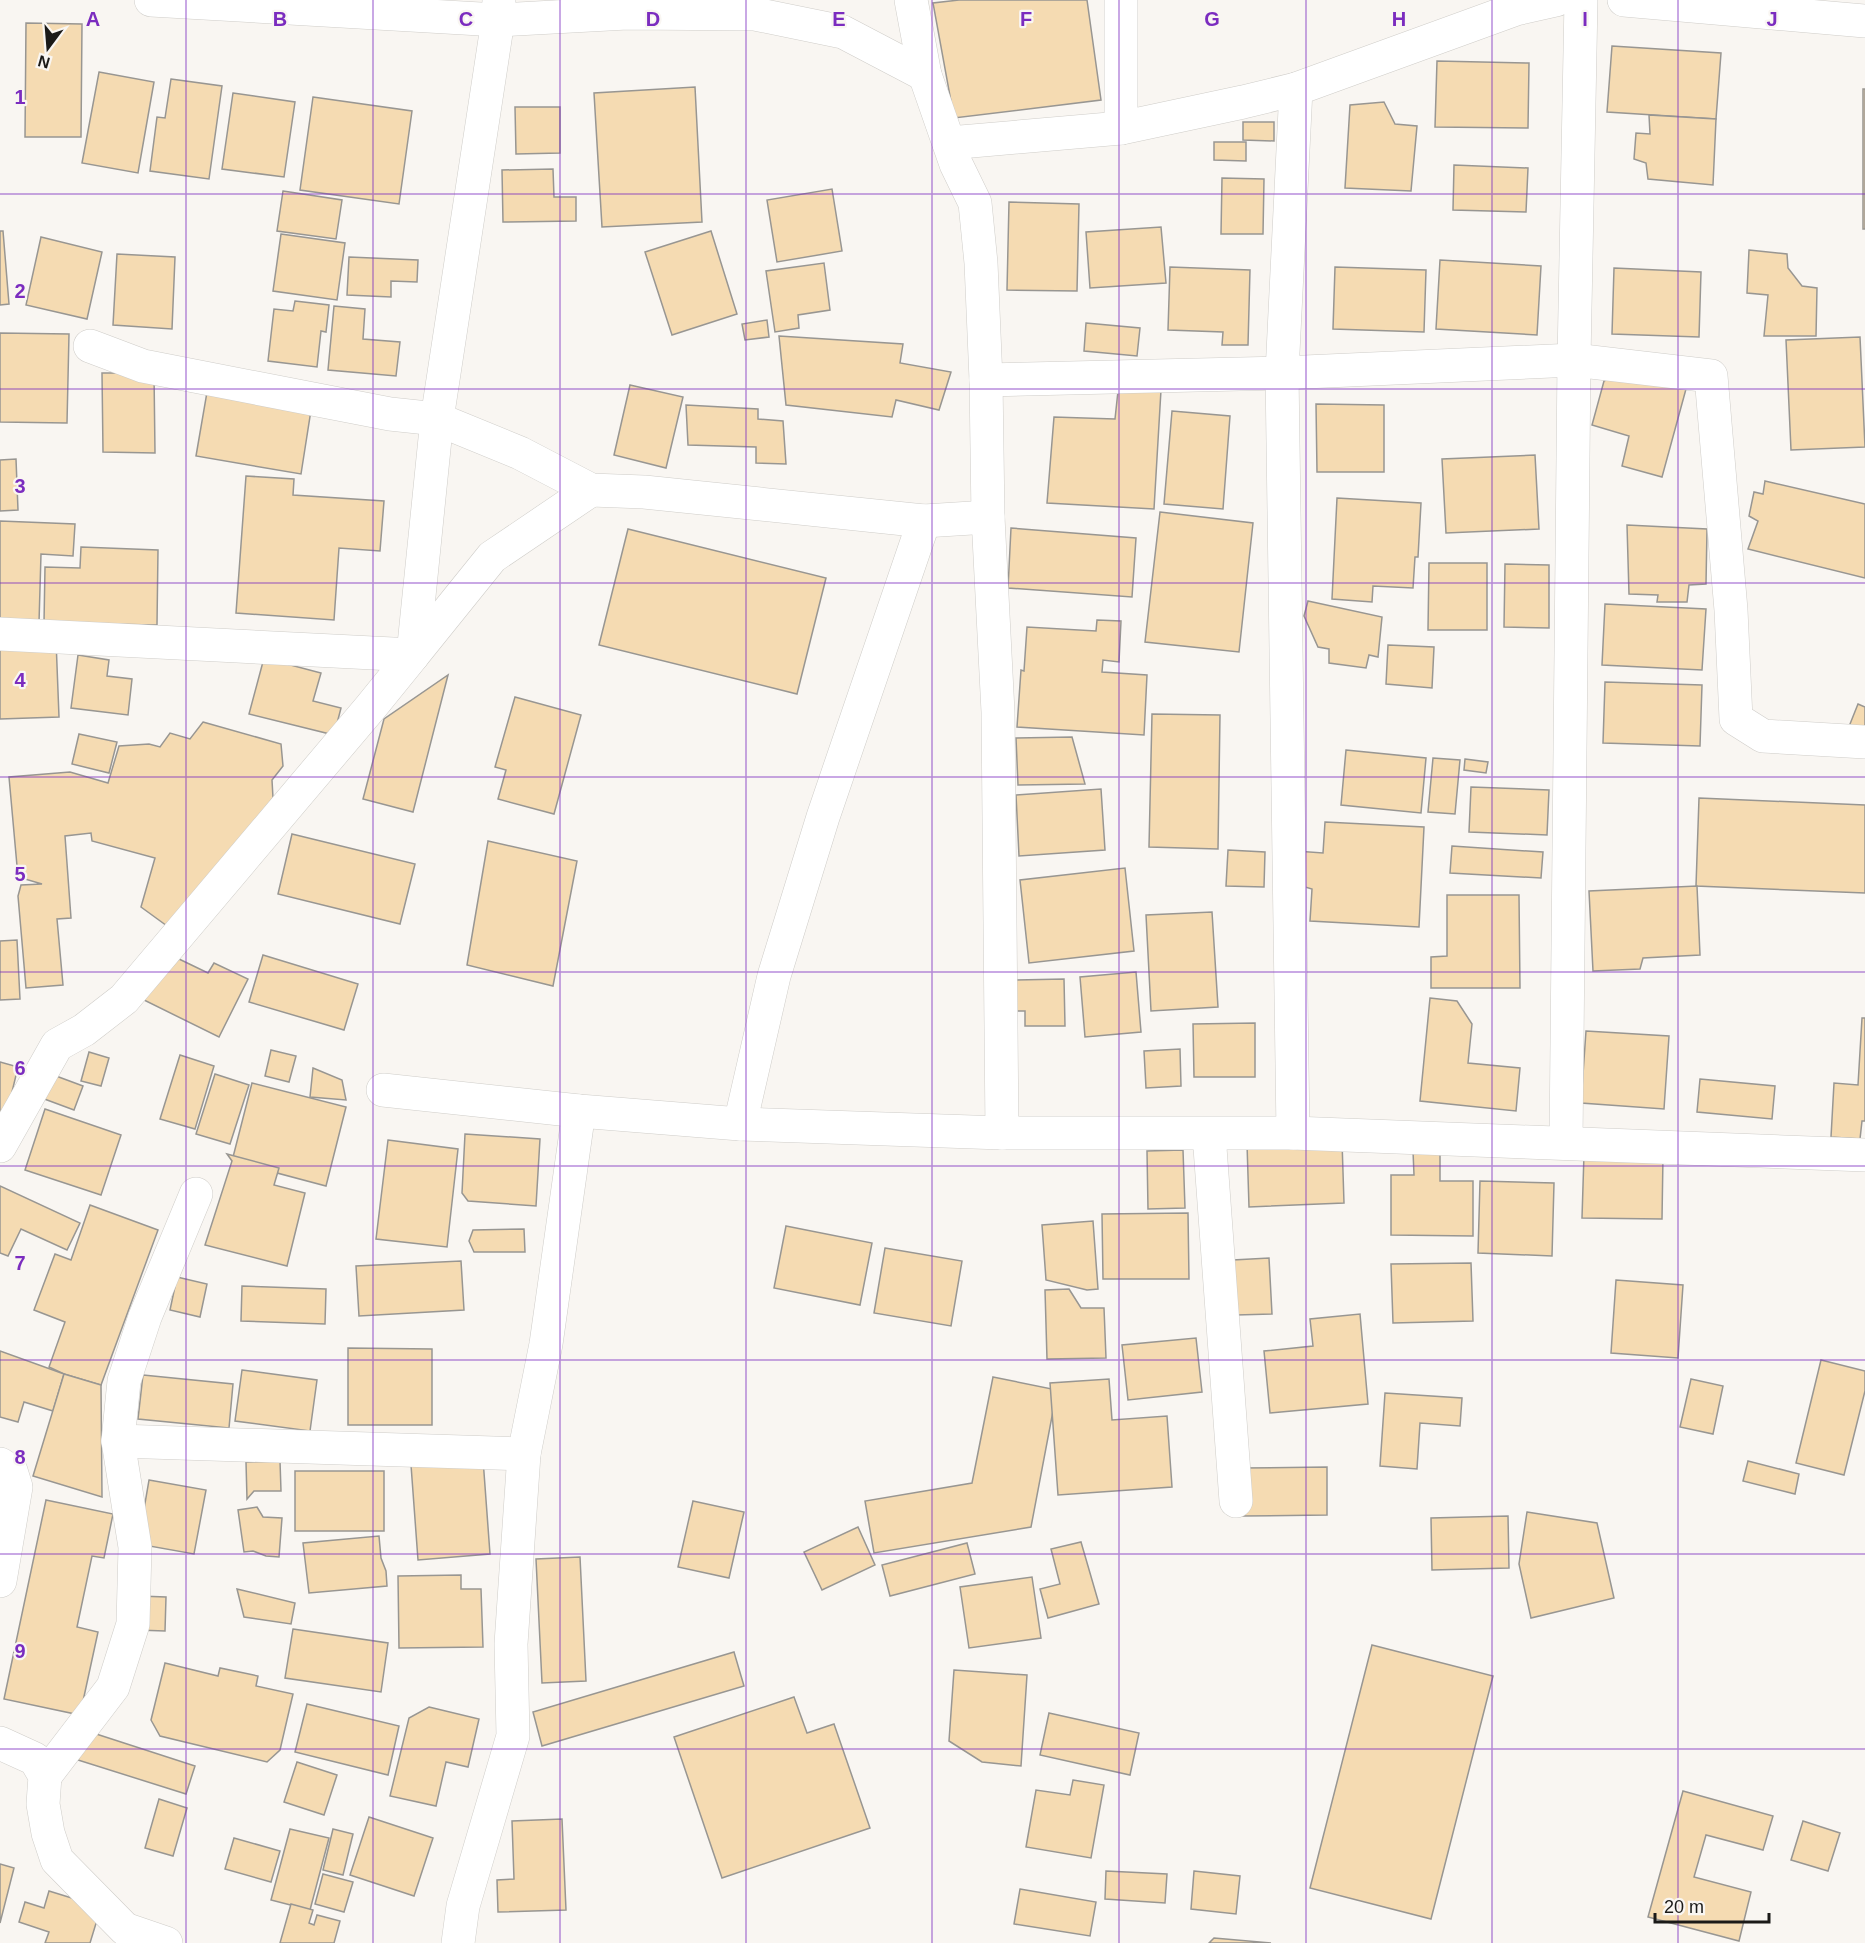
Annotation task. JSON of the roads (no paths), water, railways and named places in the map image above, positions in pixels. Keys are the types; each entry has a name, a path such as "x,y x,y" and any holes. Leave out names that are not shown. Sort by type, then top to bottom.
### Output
{"street":[{"path":"150,0 627,13 754,14 843,32 925,75"},
{"path":"911,0 925,75 956,164 975,203 981,263 988,517 998,712 1002,1133"},
{"path":"1121,0 1121,128"},
{"path":"949,143 1121,128 1296,89 1516,9 1556,0"},
{"path":"1566,1142 1574,360 1581,0"},
{"path":"1624,0 1865,21"},
{"path":"413,655 437,419 498,10"},
{"path":"1293,1134 1282,373 1296,89"},
{"path":"90,346 143,366 390,414 437,419 520,453 591,490 644,492 924,521 988,517"},
{"path":"986,380 1282,373 1574,360 1712,376 1731,610 1736,719 1763,735 1865,742"},
{"path":"0,1146 57,1045 84,1030 124,999 370,708 492,557 591,490"},
{"path":"740,1124 778,964 824,817 924,521"},
{"path":"0,634 413,655"},
{"path":"383,1090 579,1111 740,1124 1002,1133 1293,1134 1566,1142 1865,1155"},
{"path":"458,1943 463,1906 513,1736 511,1644 524,1454 546,1344 579,1111"},
{"path":"1209,1134 1236,1501"},
{"path":"45,1776 113,1687 133,1624 135,1547 118,1441 124,1381 145,1317 196,1194"},
{"path":"118,1441 524,1454"},
{"path":"0,1464 11,1471 16,1487 0,1581"},
{"path":"0,1743 34,1759 45,1776 44,1804 48,1833 57,1860 125,1929 166,1943"}]}
